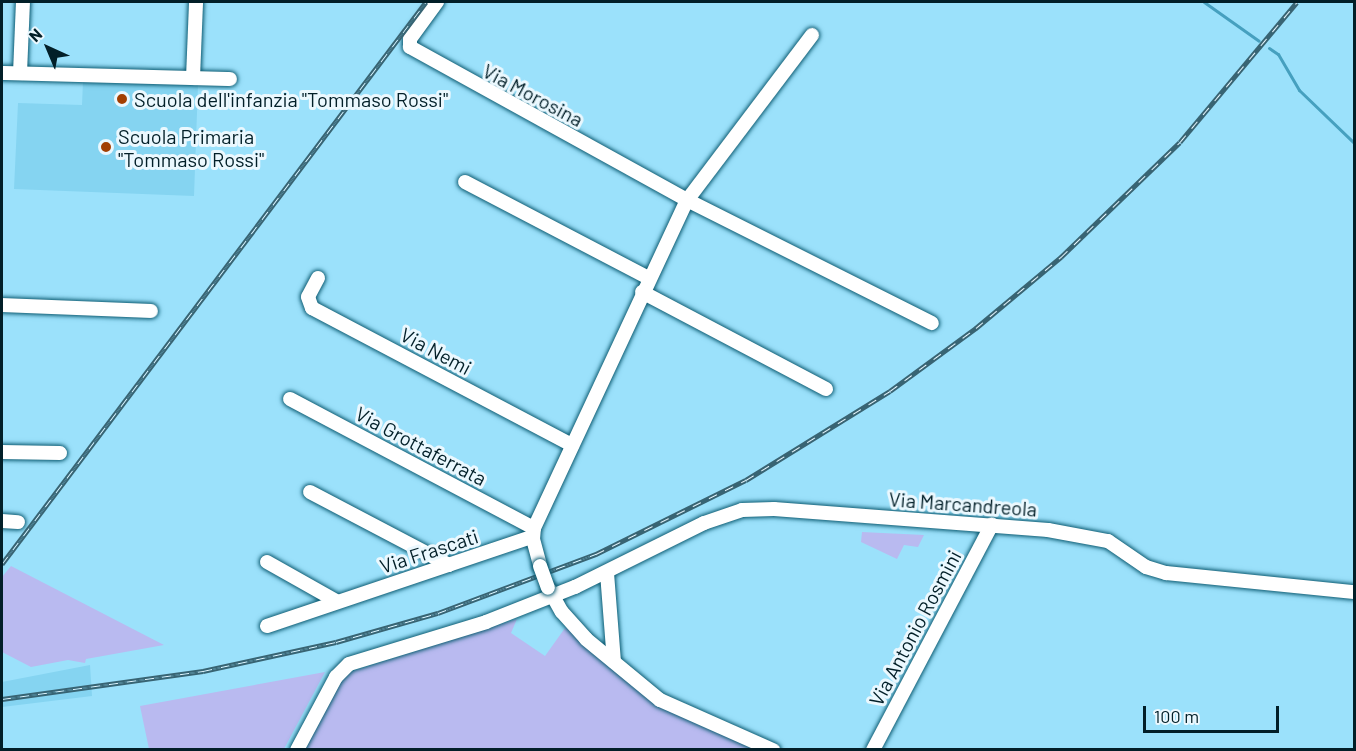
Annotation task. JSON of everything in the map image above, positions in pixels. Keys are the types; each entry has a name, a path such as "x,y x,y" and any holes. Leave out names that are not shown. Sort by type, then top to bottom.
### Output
{"street":[{"path":"20,73 23,2"},
{"path":"193,78 196,2"},
{"name":"Via Morosina","path":"437,2 410,39 410,47 687,200 932,323"},
{"path":"773,750 669,705 614,662 562,612 549,591 540,566 533,533 642,292 687,200 812,35"},
{"path":"2,73 230,79"},
{"path":"465,182 649,278"},
{"name":"Via Nemi","path":"318,278 308,297 312,308 572,445"},
{"path":"642,292 826,389"},
{"path":"2,305 151,311"},
{"name":"Via Grottaferrata","path":"290,399 533,533"},
{"path":"2,452 60,453"},
{"path":"310,492 449,565"},
{"name":"Via Marcandreola","path":"297,750 333,681 349,664 486,622 549,591 576,587 708,520 742,510 774,508 992,524 1100,538 1146,567 1166,573 1354,592"},
{"path":"2,521 18,522"},
{"name":"Via Antonio Rosmini","path":"873,750 992,524"},
{"name":"Via Frascati","path":"267,626 449,565 533,533"},
{"path":"267,562 338,602"},
{"path":"607,573 614,662"},
{"path":"562,612 566,598 576,587"}],"shaded area":[{"name":"Scuola Primaria \"Tommaso Rossi\"","path":"83,81 198,85 194,196 14,189 18,103 82,105"},
{"path":"862,532 924,535 918,547 904,545 897,559 861,542"},
{"path":"11,566 164,645 86,659 85,663 68,660 31,667 2,652 2,577"},
{"path":"517,619 511,633 545,656 565,628 581,634 669,705 764,750 305,750 340,683 350,672"},
{"path":"90,665 92,696 2,707 2,682"},
{"path":"325,672 284,749 149,749 140,706"}],"waterway":[{"path":"1204,2 1259,41"},
{"path":"1269,48 1278,54 1299,90 1354,143"}],"railway":[{"path":"2,564 426,2"},
{"path":"2,699 203,671 336,642 438,613 596,554 746,480 890,391 976,328 1061,257 1180,142 1297,2"}],"place":[{"name":"Scuola dell'infanzia \"Tommaso Rossi\"","path":"122,99"},
{"name":"Scuola Primaria \"Tommaso Rossi\"","path":"106,147"}]}
